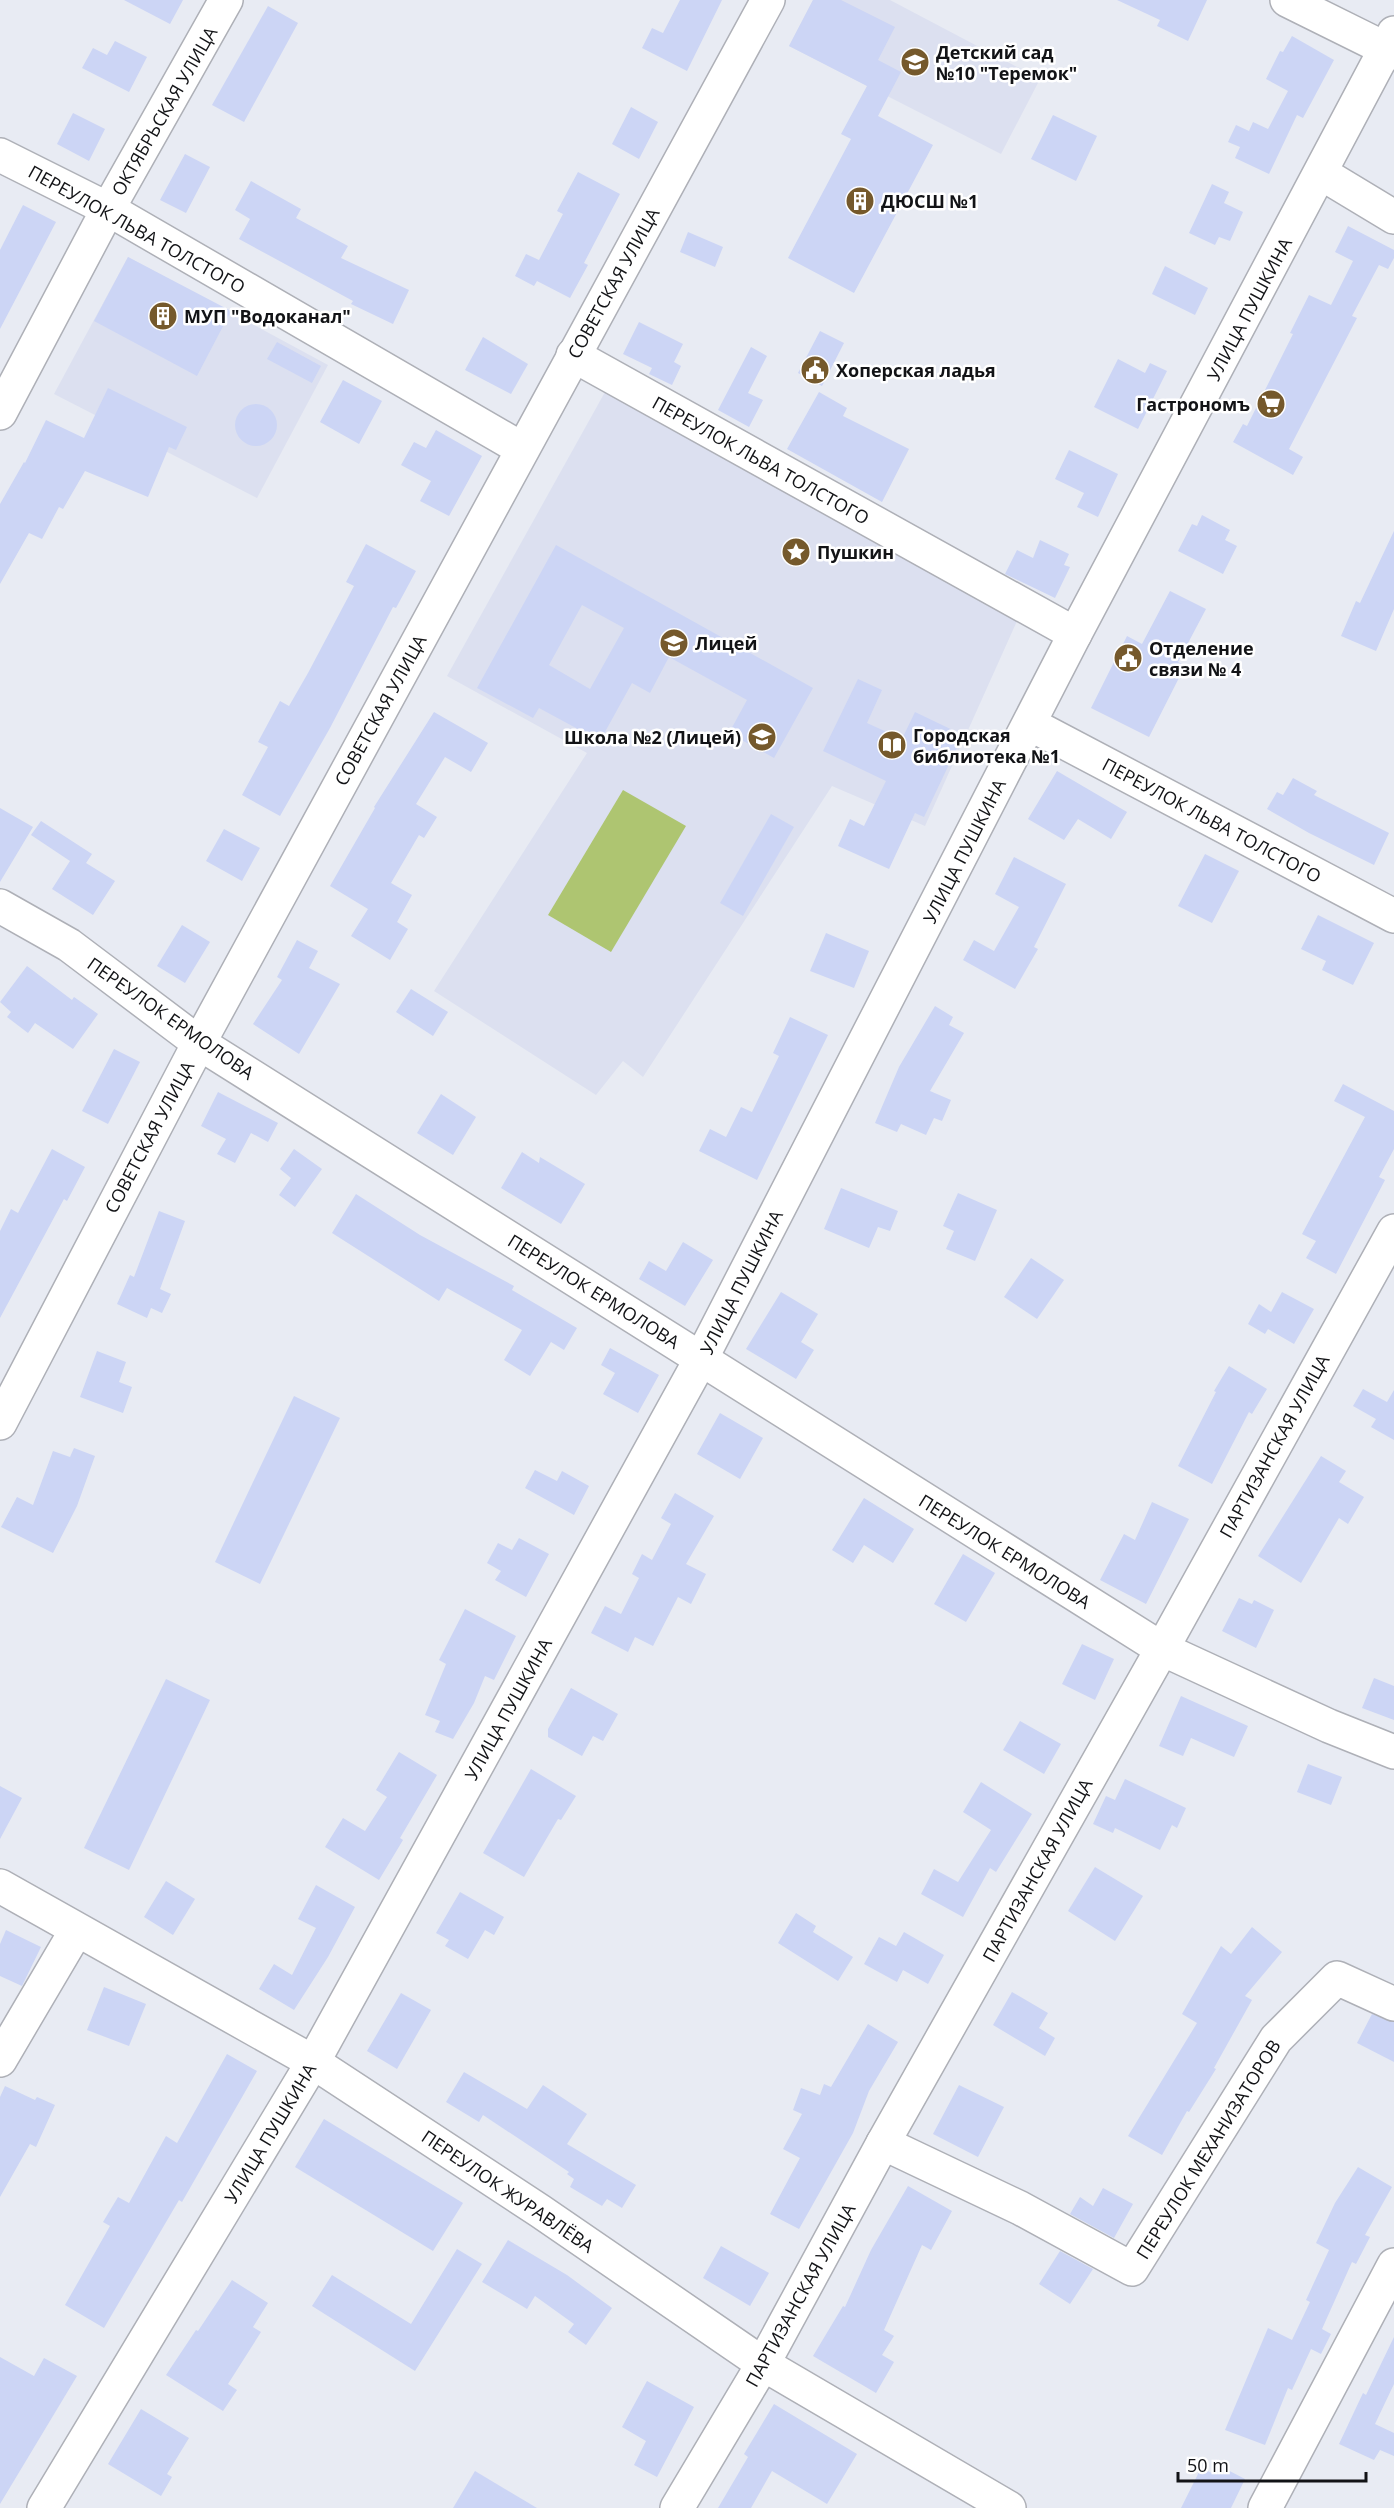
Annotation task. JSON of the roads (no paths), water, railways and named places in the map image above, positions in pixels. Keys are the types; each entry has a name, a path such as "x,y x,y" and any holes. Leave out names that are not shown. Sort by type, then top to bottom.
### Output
{"street":[{"name":"ОКТЯБРЬСКАЯ УЛИЦА","path":"0,413 108,209 226,0"},
{"name":"СОВЕТСКАЯ УЛИЦА","path":"0,1423 199,1042 768,0"},
{"path":"1287,0 1391,45"},
{"name":"УЛИЦА ПУШКИНА","path":"44,2508 313,2062 701,1359 1075,634 1391,45"},
{"name":"ПЕРЕУЛОК ЛЬВА ТОЛСТОГО","path":"0,155 108,209 522,449"},
{"path":"1321,173 1394,217"},
{"name":"ПЕРЕУЛОК ЛЬВА ТОЛСТОГО","path":"573,355 1075,634"},
{"name":"ПЕРЕУЛОК ЛЬВА ТОЛСТОГО","path":"1030,724 1394,916"},
{"name":"ПЕРЕУЛОК ЕРМОЛОВА","path":"0,906 69,945 199,1042 1161,1649 1329,1726 1394,1752"},
{"name":"ПАРТИЗАНСКАЯ УЛИЦА","path":"677,2508 763,2364 883,2143 1394,1231"},
{"name":"ПЕРЕУЛОК ЖУРАВЛЁВА","path":"0,1886 313,2062 540,2211 763,2364 1009,2508"},
{"path":"0,2060 76,1930"},
{"name":"ПЕРЕУЛОК МЕХАНИЗАТОРОВ","path":"883,2143 1020,2208 1132,2269 1276,2039 1337,1978 1394,2004"},
{"path":"1264,2508 1394,2265"}],"place":[{"name":"Детский сад №10 \"Теремок\"","path":"915,62"},
{"name":"ДЮСШ №1","path":"860,201"},
{"name":"МУП \"Водоканал\"","path":"163,316"},
{"name":"Хоперская ладья","path":"815,370"},
{"name":"Гастрономъ","path":"1271,404"},
{"name":"Пушкин","path":"796,552"},
{"name":"Лицей","path":"674,643"},
{"name":"Отделение связи № 4","path":"1128,658"},
{"name":"Школа №2 (Лицей)","path":"762,737"},
{"name":"Городская библиотека №1","path":"892,745"}]}
